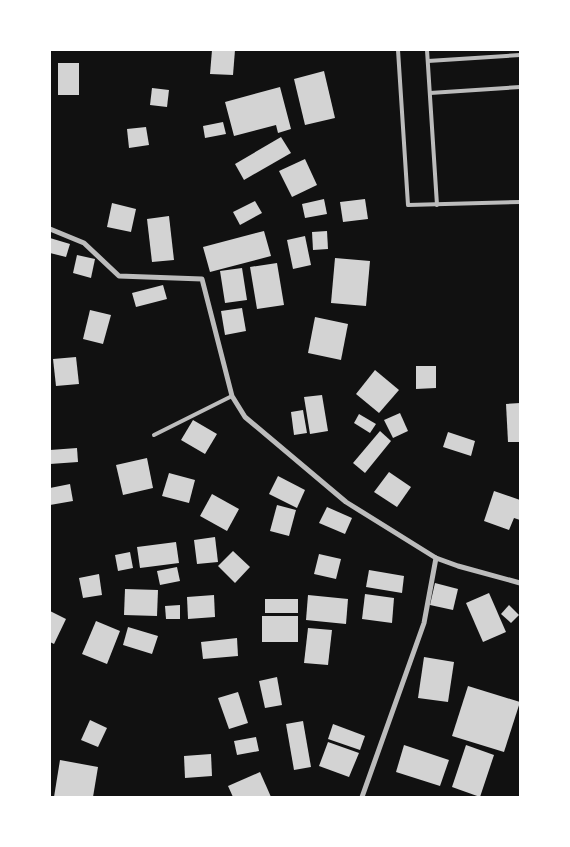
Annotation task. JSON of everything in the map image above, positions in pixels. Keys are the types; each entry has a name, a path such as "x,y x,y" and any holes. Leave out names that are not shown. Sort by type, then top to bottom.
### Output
{"street":[{"path":"50,229 84,244 118,276 202,280 232,396 246,417 346,502 436,558 520,583"},
{"path":"362,797 424,623 436,558"}],"lane":[{"path":"398,50 408,206 520,202"},
{"path":"427,50 437,205"},
{"path":"428,61 520,56"},
{"path":"430,93 520,87"},
{"path":"154,435 232,396"}],"building":[{"path":"212,50 235,50 233,75 210,74"},
{"path":"58,63 79,63 79,95 58,95"},
{"path":"324,71 335,118 305,125 294,79"},
{"path":"280,87 291,129 278,133 276,125 234,136 225,102"},
{"path":"152,88 169,90 167,107 150,105"},
{"path":"223,122 226,134 205,138 203,126"},
{"path":"146,127 149,145 129,148 127,129"},
{"path":"281,137 291,153 244,180 235,164"},
{"path":"305,159 317,185 292,197 279,171"},
{"path":"324,199 327,214 305,218 302,204"},
{"path":"365,199 368,219 343,222 340,202"},
{"path":"255,201 262,213 240,225 233,212"},
{"path":"112,203 136,209 131,232 107,227"},
{"path":"169,216 174,260 152,262 147,219"},
{"path":"264,231 271,256 210,272 203,247"},
{"path":"327,231 328,249 313,250 312,232"},
{"path":"305,236 311,265 293,269 287,240"},
{"path":"50,238 70,244 66,257 50,253"},
{"path":"77,255 95,259 91,278 73,273"},
{"path":"335,258 370,261 366,306 331,303"},
{"path":"277,263 284,305 257,309 250,267"},
{"path":"242,268 247,300 225,303 220,271"},
{"path":"163,285 167,299 136,307 132,293"},
{"path":"242,308 246,331 225,335 221,311"},
{"path":"90,310 111,315 103,344 83,339"},
{"path":"315,317 348,324 341,360 308,353"},
{"path":"76,357 79,384 56,386 53,359"},
{"path":"416,366 436,366 436,388 416,389"},
{"path":"375,370 399,390 379,413 356,394"},
{"path":"322,395 328,431 310,434 304,397"},
{"path":"520,403 520,442 508,442 506,404"},
{"path":"303,410 307,433 294,435 291,412"},
{"path":"400,413 408,431 393,438 384,420"},
{"path":"359,414 376,424 370,433 354,423"},
{"path":"193,420 217,434 205,454 181,440"},
{"path":"380,431 391,441 365,473 353,463"},
{"path":"448,432 475,441 471,456 443,447"},
{"path":"77,448 78,462 50,464 50,450"},
{"path":"147,458 153,488 123,495 116,465"},
{"path":"389,472 411,487 397,507 374,492"},
{"path":"169,473 195,480 189,503 162,496"},
{"path":"278,476 305,490 297,508 269,494"},
{"path":"70,484 73,501 50,505 50,488"},
{"path":"494,491 520,500 520,520 514,518 509,530 484,521"},
{"path":"212,494 239,509 227,531 200,516"},
{"path":"277,505 296,510 289,536 270,531"},
{"path":"327,507 352,518 345,534 319,523"},
{"path":"215,537 218,562 197,564 194,540"},
{"path":"176,542 179,563 140,568 137,547"},
{"path":"233,551 250,567 235,583 218,566"},
{"path":"130,552 133,568 118,571 115,555"},
{"path":"319,554 341,559 336,579 314,574"},
{"path":"177,567 180,581 160,585 157,571"},
{"path":"369,570 404,576 402,593 366,587"},
{"path":"99,574 102,595 83,598 79,578"},
{"path":"435,583 458,589 453,610 430,605"},
{"path":"125,589 158,590 157,616 124,615"},
{"path":"489,593 506,632 483,642 466,603"},
{"path":"365,594 394,598 392,623 362,619"},
{"path":"214,595 215,617 188,619 187,597"},
{"path":"308,595 348,599 346,624 306,620"},
{"path":"265,599 298,599 298,613 265,613"},
{"path":"180,605 180,619 166,619 165,606"},
{"path":"509,605 519,615 511,623 501,614"},
{"path":"50,611 66,619 54,644 50,642"},
{"path":"262,616 298,616 298,642 262,642"},
{"path":"96,621 120,631 107,664 82,654"},
{"path":"128,627 158,636 152,654 123,645"},
{"path":"308,628 332,630 328,665 304,663"},
{"path":"237,638 238,656 203,659 201,642"},
{"path":"424,657 454,662 448,702 418,698"},
{"path":"277,677 282,705 265,708 259,681"},
{"path":"468,686 520,702 504,752 452,736"},
{"path":"238,692 248,723 229,729 218,698"},
{"path":"90,720 107,728 98,747 81,740"},
{"path":"303,721 311,767 294,770 286,724"},
{"path":"333,724 365,736 360,750 328,739"},
{"path":"256,737 259,751 237,755 234,741"},
{"path":"328,742 359,753 349,777 319,766"},
{"path":"404,745 449,760 440,786 396,772"},
{"path":"466,745 494,755 480,797 452,787"},
{"path":"211,754 212,776 185,778 184,756"},
{"path":"60,760 98,767 93,797 54,797"},
{"path":"260,772 271,797 233,797 228,786"}]}
